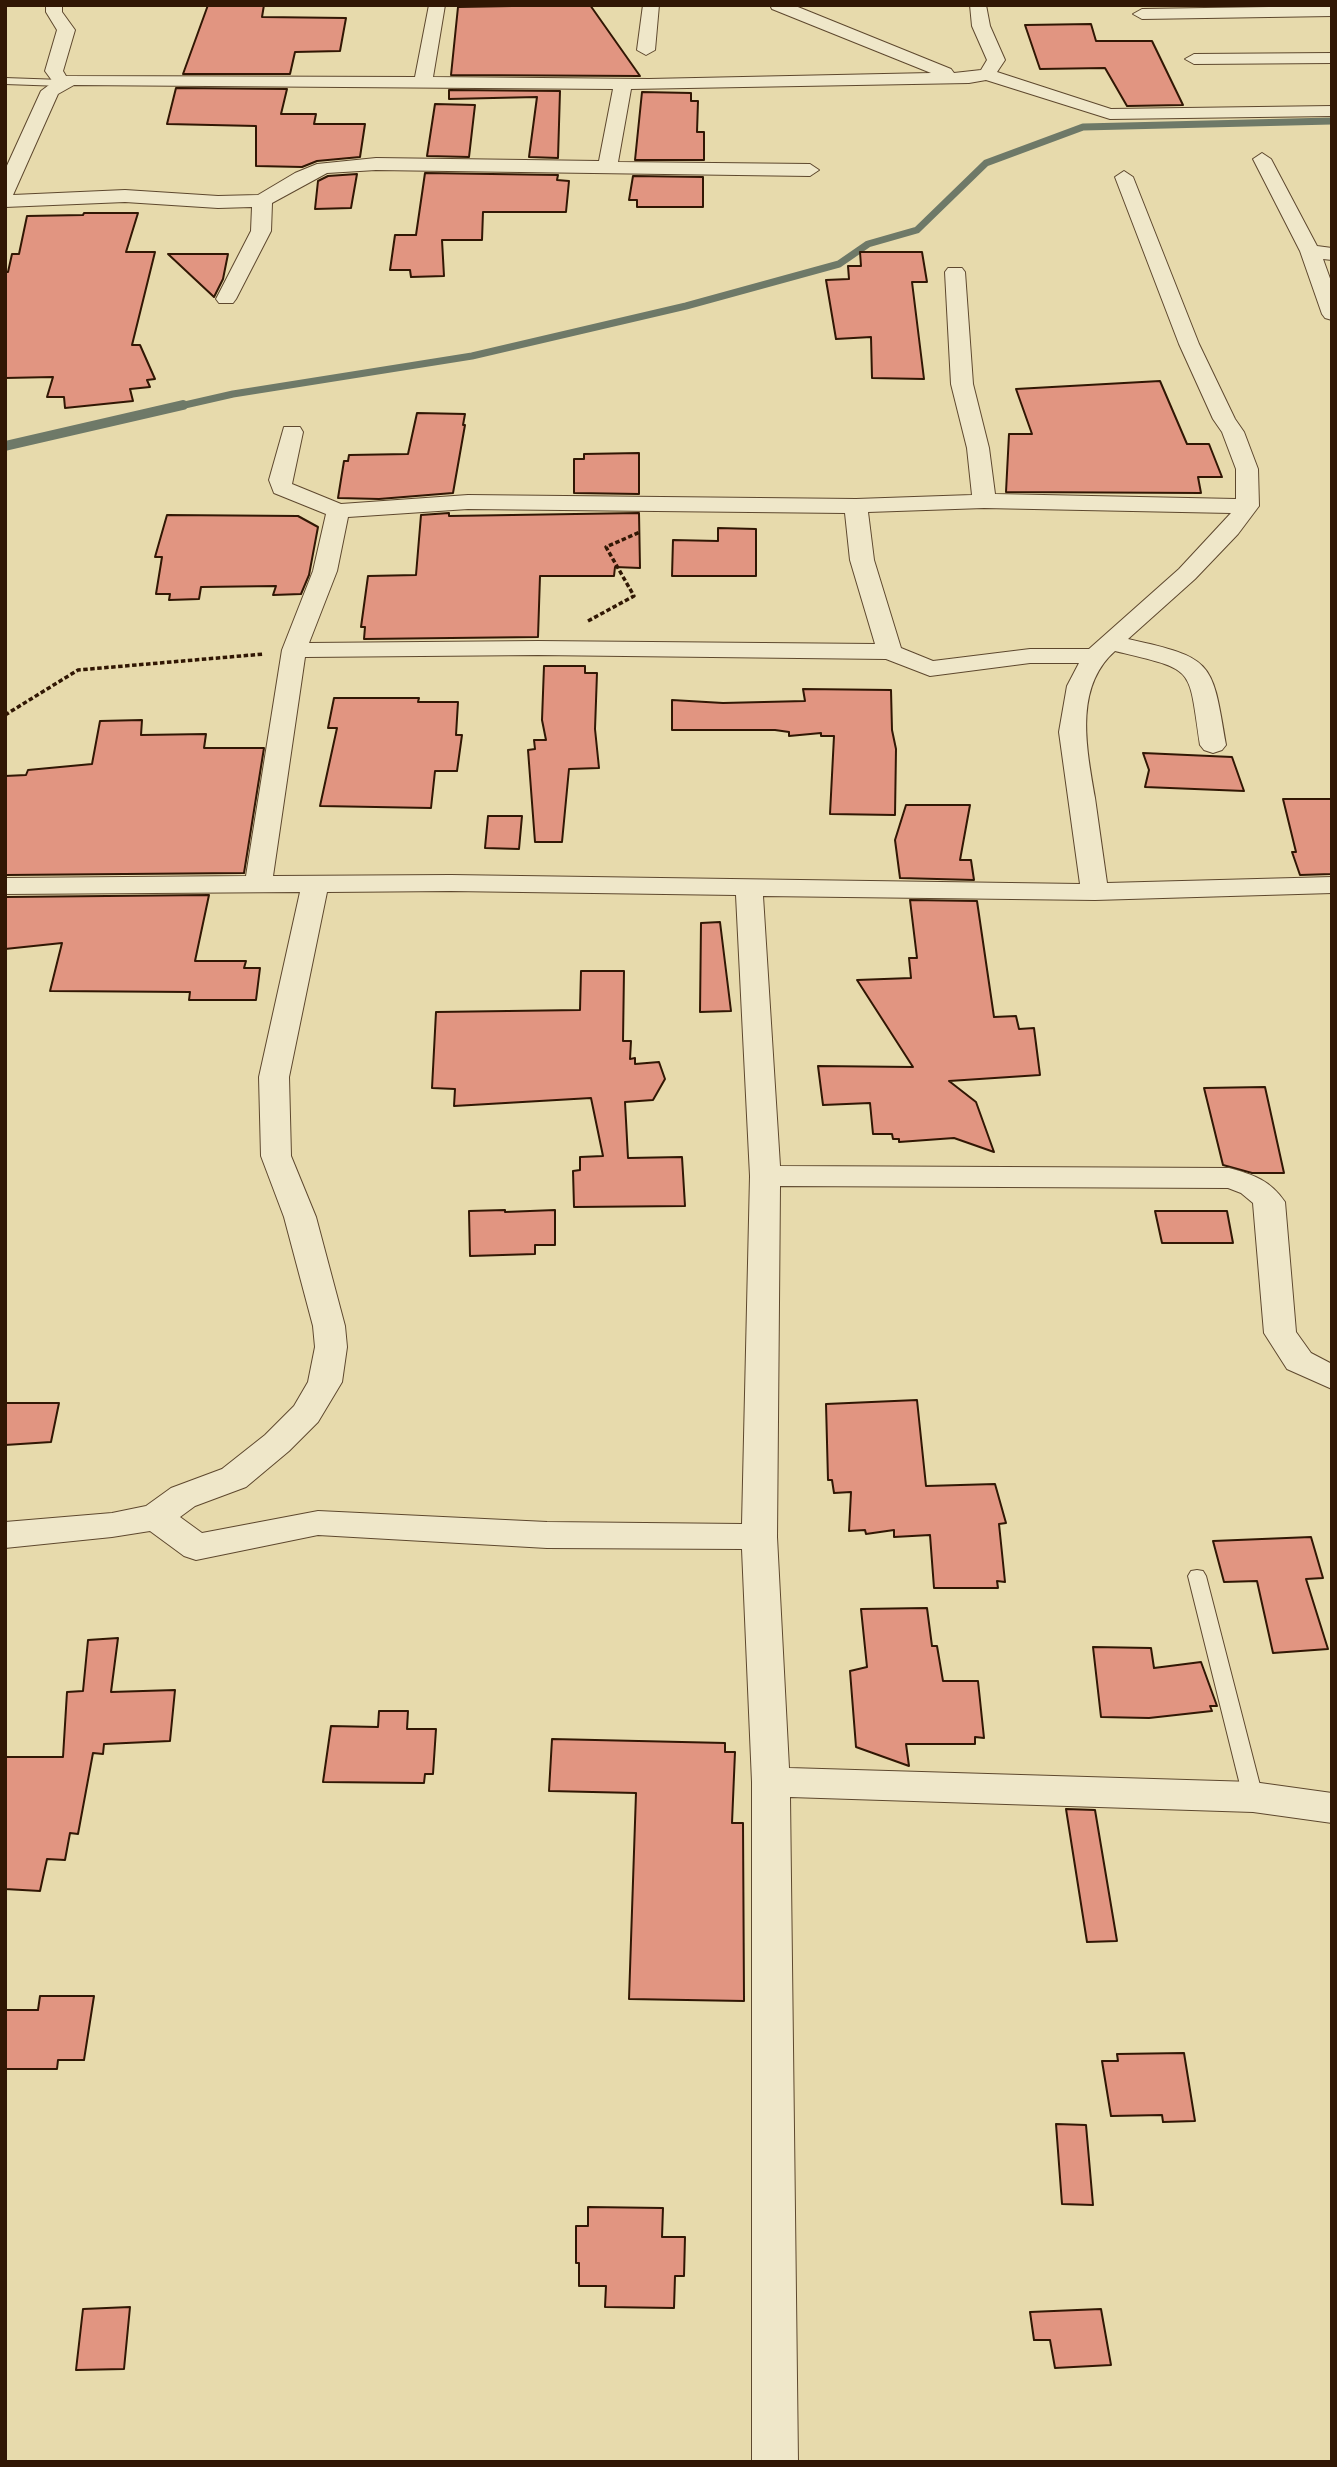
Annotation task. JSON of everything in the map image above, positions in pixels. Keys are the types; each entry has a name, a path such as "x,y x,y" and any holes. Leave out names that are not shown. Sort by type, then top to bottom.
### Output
{"street":[{"path":"54,5 54,12 66,30 54,71 62,83"},
{"path":"423,84 437,5"},
{"path":"646,50 651,5"},
{"path":"778,5 939,72 969,78"},
{"path":"978,5 981,26 996,60 987,74"},
{"path":"1142,14 1310,8 1332,11"},
{"path":"1310,8 1328,38"},
{"path":"1195,59 1332,58"},
{"path":"5,192 50,91 62,83 82,78 423,84 969,78 987,74 1110,114 1332,111"},
{"path":"607,168 623,83"},
{"path":"1262,159 1310,251 1332,314"},
{"path":"5,201 125,196 218,202 262,201 302,177 324,168 376,164 810,170"},
{"path":"1095,892 1072,732 1079,686 1103,649 1187,573 1230,529 1248,506 1247,469 1233,432 1224,419 1189,344 1124,177"},
{"path":"226,299 261,231 262,201"},
{"path":"1310,251 1332,254"},
{"path":"955,272 962,384 978,448 984,501"},
{"path":"292,432 280,480 282,488 338,510 468,502 856,506 984,501 1248,506"},
{"path":"856,506 862,560 890,652"},
{"path":"258,886 293,650 325,570 338,510"},
{"path":"293,650 537,648 890,652 930,669 1103,649 1133,650 1163,655 1192,668 1203,683 1213,746"},
{"path":"5,886 451,883 1095,892 1332,886"},
{"path":"5,1535 112,1525 156,1517 183,1497 234,1478 256,1461 306,1414 325,1382 331,1347 329,1326 300,1217 276,1156 274,1077 315,884"},
{"path":"748,886 765,1176 759,1537 771,1782 775,2462"},
{"path":"765,1176 1229,1178 1247,1183 1263,1191 1269,1202 1280,1333 1299,1362 1332,1378"},
{"path":"156,1517 196,1547 318,1522 547,1535 759,1537"},
{"path":"771,1782 1254,1797 1332,1808"}],"lane":[{"path":"5,81 62,83"},
{"path":"1197,1577 1254,1797"}],"path":[{"path":"537,648 634,596 606,547 641,531"},
{"path":"5,715 78,670 293,650"}],"building":[{"path":"208,5 264,5 262,17 346,18 340,51 295,52 290,74 183,74"},
{"path":"590,5 640,76 451,75 458,7"},
{"path":"1091,24 1096,41 1152,41 1183,105 1127,106 1105,68 1040,69 1025,25"},
{"path":"176,88 287,89 281,114 316,114 314,124 365,124 360,157 317,161 302,167 256,166 256,126 167,124"},
{"path":"449,90 560,91 558,158 529,157 537,97 449,99"},
{"path":"642,92 691,93 691,101 698,101 697,132 704,132 704,160 635,160"},
{"path":"435,104 475,105 469,157 427,156"},
{"path":"425,173 558,175 557,180 569,181 566,212 483,212 482,240 442,240 444,276 411,277 410,270 390,270 395,235 416,235"},
{"path":"357,174 351,208 315,209 318,181 328,176"},
{"path":"633,176 703,177 703,207 637,207 637,200 629,200"},
{"path":"138,213 126,252 155,252 132,345 140,345 155,379 147,380 150,387 130,389 133,401 65,408 64,397 47,397 53,377 5,378 5,272 8,272 12,254 19,254 27,216"},
{"path":"860,252 922,252 927,282 912,282 924,379 872,378 871,337 836,339 826,280 849,279 848,266 861,266"},
{"path":"168,254 228,254 223,279 214,297"},
{"path":"1160,381 1187,444 1209,444 1222,477 1198,477 1201,493 1006,492 1009,434 1032,434 1016,389"},
{"path":"417,413 465,414 453,493 379,499 338,498 344,461 348,461 349,455 408,454"},
{"path":"639,453 639,494 574,493 574,459 584,459 584,454"},
{"path":"449,513 449,516 639,513 640,568 615,567 614,576 540,576 538,637 364,639 365,627 361,627 368,576 416,575 421,515"},
{"path":"167,515 298,516 318,527 309,575 301,594 273,595 276,586 201,587 199,599 169,600 170,594 156,594 162,557 155,557"},
{"path":"718,528 756,529 756,576 672,576 673,540 718,541"},
{"path":"544,666 585,666 585,673 597,673 595,729 599,768 569,769 562,842 535,842 528,750 535,749 534,740 546,740 542,720"},
{"path":"803,689 891,690 892,730 896,749 895,815 830,814 834,736 821,736 821,733 789,736 789,732 775,730 672,730 672,700 723,703 805,701"},
{"path":"334,698 419,698 418,702 458,702 456,735 462,735 457,771 435,771 431,808 320,806 337,728 328,728"},
{"path":"142,720 141,735 206,734 204,748 264,748 244,873 5,875 5,776 26,775 28,770 92,764 100,721"},
{"path":"1143,753 1232,757 1244,791 1145,787 1149,770"},
{"path":"1283,799 1332,799 1332,874 1300,875 1292,852 1296,852"},
{"path":"906,805 970,805 960,860 971,860 974,880 900,878 895,840"},
{"path":"488,816 522,816 519,849 485,848"},
{"path":"209,895 195,961 246,961 244,968 260,968 256,1000 189,1000 190,992 50,991 62,943 5,949 5,897"},
{"path":"910,900 977,901 994,1017 1016,1016 1019,1029 1034,1028 1040,1075 949,1081 976,1102 994,1152 954,1138 899,1142 899,1139 893,1139 892,1134 873,1134 870,1103 823,1105 818,1066 913,1067 857,980 911,978 909,958 917,958"},
{"path":"720,922 731,1011 700,1012 701,923"},
{"path":"581,971 624,971 623,1041 631,1041 630,1059 635,1058 635,1064 659,1062 665,1079 653,1100 625,1102 628,1158 682,1157 685,1206 574,1207 573,1171 580,1170 580,1157 603,1156 591,1098 454,1106 455,1089 432,1088 436,1012 580,1010"},
{"path":"1265,1087 1284,1173 1252,1173 1223,1165 1204,1088"},
{"path":"555,1210 555,1245 535,1245 535,1254 470,1256 469,1211"},
{"path":"1155,1211 1227,1211 1233,1243 1162,1243"},
{"path":"917,1400 926,1486 995,1484 1006,1523 999,1524 1005,1582 997,1581 998,1588 934,1588 930,1535 894,1537 894,1530 866,1534 865,1530 849,1531 851,1492 834,1493 832,1480 828,1480 826,1404"},
{"path":"5,1403 59,1403 51,1442 5,1445"},
{"path":"1311,1537 1323,1578 1306,1579 1328,1649 1273,1653 1257,1581 1224,1582 1213,1541"},
{"path":"927,1608 932,1646 937,1646 943,1681 978,1681 984,1738 975,1737 975,1744 906,1744 909,1766 856,1747 850,1671 867,1667 861,1609"},
{"path":"118,1638 111,1692 175,1690 170,1741 104,1744 103,1754 93,1753 78,1834 70,1833 65,1860 47,1859 40,1891 5,1889 5,1757 63,1757 67,1692 83,1691 88,1640"},
{"path":"1093,1647 1151,1648 1154,1668 1201,1662 1217,1706 1210,1706 1212,1711 1149,1718 1101,1717"},
{"path":"379,1711 408,1711 407,1729 436,1729 433,1774 425,1774 424,1783 323,1782 331,1726 378,1727"},
{"path":"552,1739 725,1743 725,1752 735,1752 732,1823 743,1823 744,2001 629,1999 636,1793 549,1791"},
{"path":"1066,1809 1095,1810 1117,1941 1087,1942"},
{"path":"40,1996 94,1996 84,2060 58,2060 57,2069 5,2069 5,2010 38,2010"},
{"path":"1184,2053 1195,2121 1163,2122 1162,2115 1111,2116 1102,2061 1118,2061 1117,2054"},
{"path":"1056,2124 1086,2125 1093,2205 1062,2204"},
{"path":"588,2207 663,2208 662,2237 685,2237 684,2276 675,2276 674,2308 605,2307 606,2286 579,2286 576,2226 588,2226"},
{"path":"130,2307 124,2369 76,2370 83,2309"},
{"path":"1101,2309 1111,2365 1055,2368 1050,2340 1034,2340 1030,2312"}],"waterway":[{"path":"176,407 233,394 472,356 686,306 839,264 868,244 917,230 986,163 1083,127 1332,121"},
{"path":"5,446 183,405"}]}
